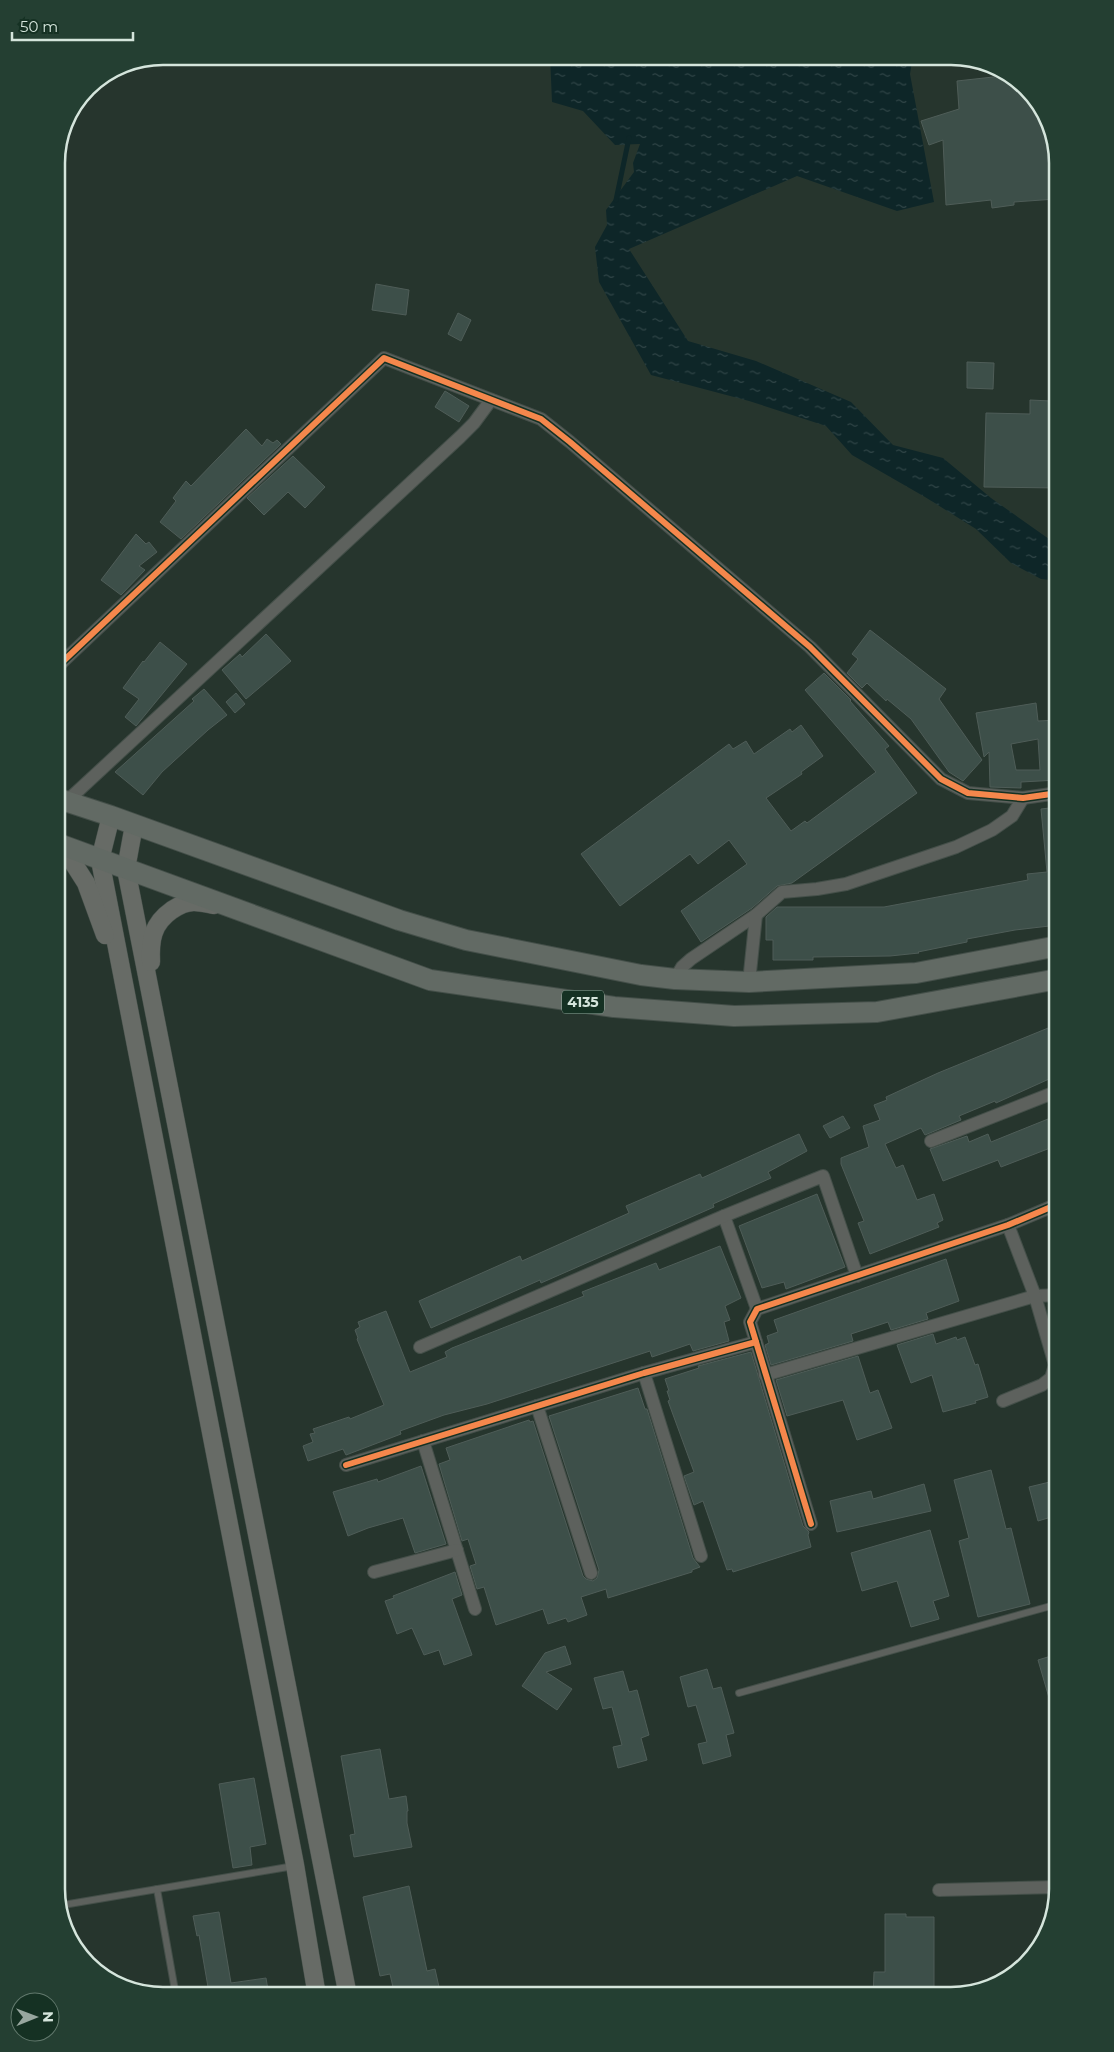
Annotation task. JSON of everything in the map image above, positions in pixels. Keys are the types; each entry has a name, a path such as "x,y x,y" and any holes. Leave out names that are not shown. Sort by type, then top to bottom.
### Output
{"main road":[{"name":"4135","path":"65,801 111,816 399,920 466,940 632,973 675,979 749,982 916,973 1049,948"},
{"path":"111,816 100,860 295,1866 315,1987"},
{"path":"134,825 126,869 346,1987"},
{"name":"4135","path":"65,846 430,980 614,1007 734,1016 876,1012 1049,981"},
{"path":"65,855 72,861 86,883 100,918 131,1019"},
{"path":"154,1016 150,948 153,932 162,917 179,906 194,902 229,907"}],"street":[{"path":"65,659 384,358 541,419 810,646 941,779 968,793 1022,798 1049,794"},
{"path":"65,796 460,437 491,400"},
{"path":"675,979 682,967 691,959 756,915 782,892 846,884 956,847 992,830 1012,816 1022,798"},
{"path":"749,982 756,915"},
{"path":"932,1141 1049,1095"},
{"path":"420,1347 724,1216 823,1176 856,1276"},
{"path":"811,1524 750,1322 757,1309 1008,1225 1049,1208"},
{"path":"724,1216 757,1309"},
{"path":"1008,1225 1035,1296 1049,1345"},
{"path":"765,1375 1035,1296 1049,1295"},
{"path":"346,1465 644,1373 756,1342"},
{"path":"644,1373 701,1556"},
{"path":"1003,1400 1042,1385 1049,1380"},
{"path":"537,1406 591,1573"},
{"path":"423,1441 475,1608"},
{"path":"374,1572 457,1550"},
{"path":"939,1890 1049,1887"}],"lane":[{"path":"739,1693 1049,1607"},
{"path":"67,1905 295,1866"},
{"path":"157,1889 174,1987"}],"water":[{"path":"550,65 912,65 910,74 934,202 897,211 797,176 629,249 688,341 756,361 851,402 893,445 943,458 991,498 1049,539 1049,580 1041,579 1011,563 976,529 852,455 826,426 749,401 651,375 599,282 595,247 607,225 606,210 634,172 633,163 640,144 615,145 583,111 552,102"}],"building":[{"path":"997,77 1015,89 1025,99 1042,126 1047,144 1049,157 1049,200 1014,202 1014,205 992,208 991,200 946,205 943,140 929,145 921,121 959,109 957,81"},
{"path":"376,284 409,290 406,315 372,310"},
{"path":"458,313 471,320 461,341 448,334"},
{"path":"967,362 994,363 993,389 967,388"},
{"path":"445,391 469,406 459,422 435,407"},
{"path":"1030,400 1049,401 1049,488 984,487 986,413 1030,414"},
{"path":"246,429 262,446 267,439 273,443 277,440 281,444 181,539 160,522 176,501 173,498 186,481 191,486"},
{"path":"293,456 325,487 305,508 288,492 264,515 247,498"},
{"path":"136,534 146,544 149,542 157,552 139,566 145,570 121,595 101,580"},
{"path":"870,630 946,689 939,699 982,760 963,781 949,772 911,719 887,699 886,701 867,683 862,688 847,673 858,659 852,654"},
{"path":"266,634 291,661 246,699 222,670 240,654 242,657"},
{"path":"160,642 187,664 136,726 125,717 139,699 123,688"},
{"path":"824,673 851,700 889,746 885,749 917,793 792,883 777,886 752,908 701,942 681,911 747,864 729,840 698,864 690,854 620,906 581,854 729,744 733,749 746,741 754,754 790,729 792,732 801,725 823,756 801,772 802,774 766,798 791,831 805,821 807,823 876,772 805,690"},
{"path":"204,689 227,715 162,772 143,795 115,772 194,701 192,699"},
{"path":"236,693 245,704 235,713 226,702"},
{"path":"1036,703 1038,721 1049,720 1049,780 1021,782 1021,788 990,787 989,752 984,757 976,713","holes":["1038,739 1040,770 1016,770 1011,744"]},
{"path":"1049,808 1049,926 967,939 967,942 919,953 890,956 813,957 813,960 773,960 773,940 766,940 766,917 777,907 884,907 1028,880 1027,874 1047,872 1041,809"},
{"path":"1049,1028 1049,1079 996,1103 995,1101 959,1116 961,1120 925,1135 921,1128 885,1144 896,1168 903,1165 917,1200 934,1194 943,1220 937,1223 939,1227 870,1254 858,1223 864,1221 841,1164 841,1158 869,1147 863,1126 880,1120 874,1105 887,1100 886,1097 938,1073"},
{"path":"843,1116 850,1128 830,1138 823,1126"},
{"path":"1048,1119 1049,1122 1049,1148 1001,1167 998,1160 943,1181 930,1149 967,1136 969,1142 988,1134 991,1142"},
{"path":"799,1134 807,1151 768,1172 771,1178 713,1204 714,1207 541,1283 540,1280 431,1328 419,1301 520,1256 522,1261 629,1213 626,1206 700,1174 702,1178"},
{"path":"817,1194 845,1267 786,1289 784,1282 762,1288 739,1226"},
{"path":"720,1246 741,1298 725,1306 730,1320 724,1322 729,1341 693,1351 690,1344 652,1357 650,1351 487,1404 444,1415 400,1431 401,1434 346,1455 343,1449 308,1461 303,1446 313,1442 310,1434 315,1433 313,1429 349,1417 350,1419 384,1405 357,1339 355,1330 360,1327 358,1322 386,1311 410,1372 447,1357 445,1352 452,1348 584,1296 582,1292 656,1263 659,1270"},
{"path":"946,1259 959,1301 926,1313 928,1319 891,1330 888,1322 851,1334 853,1341 771,1365 765,1345 769,1343 767,1336 778,1332 774,1320"},
{"path":"933,1334 936,1344 956,1337 957,1340 965,1337 975,1365 978,1364 988,1397 975,1401 976,1403 943,1412 932,1375 911,1383 897,1345"},
{"path":"751,1352 803,1526 809,1532 811,1547 733,1572 732,1569 727,1570 703,1501 694,1505 684,1476 694,1472 668,1401 670,1400 667,1391 669,1391 665,1379 699,1368 698,1366"},
{"path":"858,1356 870,1393 878,1390 892,1428 857,1440 843,1400 787,1416 776,1380"},
{"path":"638,1388 645,1409 647,1409 693,1558 700,1567 692,1570 692,1572 608,1598 606,1589 581,1597 587,1615 568,1622 566,1618 548,1624 543,1609 496,1625 484,1587 477,1589 470,1566 476,1564 468,1539 462,1541 439,1464 450,1460 446,1448 529,1420 530,1422 533,1421 583,1576 593,1581 597,1578 599,1570 549,1416"},
{"path":"421,1466 446,1544 415,1553 403,1518 348,1536 333,1492 377,1479 378,1482"},
{"path":"991,1470 1006,1529 1011,1528 1030,1604 978,1617 959,1541 969,1538 954,1480"},
{"path":"1049,1482 1049,1518 1038,1521 1029,1487"},
{"path":"924,1484 931,1511 837,1532 830,1501 871,1491 873,1499"},
{"path":"930,1530 949,1596 933,1601 939,1619 911,1627 897,1581 862,1591 851,1553"},
{"path":"455,1572 462,1595 452,1599 472,1655 444,1665 439,1650 424,1655 412,1628 397,1634 385,1601 394,1598 393,1596"},
{"path":"565,1646 571,1664 546,1672 572,1689 557,1710 522,1686 545,1653"},
{"path":"1049,1657 1049,1698 1038,1660"},
{"path":"707,1669 713,1689 721,1687 734,1733 726,1735 731,1756 703,1764 698,1744 707,1742 696,1705 688,1707 680,1677"},
{"path":"623,1671 629,1692 637,1690 649,1735 641,1738 647,1760 618,1768 613,1747 622,1745 612,1707 603,1709 594,1678"},
{"path":"380,1749 389,1799 406,1796 407,1823 412,1847 354,1857 350,1835 355,1834 341,1756"},
{"path":"254,1778 266,1844 250,1847 252,1865 233,1868 219,1784"},
{"path":"409,1886 427,1971 435,1969 439,1987 393,1987 390,1974 380,1976 363,1897"},
{"path":"219,1912 231,1983 266,1978 268,1987 208,1987 199,1935 197,1936 193,1916"},
{"path":"885,1914 906,1914 906,1917 934,1917 934,1987 873,1987 874,1972 885,1972"}],"waterway":[{"path":"616,200 629,138"}],"cycle path":[{"path":"65,659 384,358 541,419 810,647 941,779 968,793 1023,798 1049,794"},
{"path":"811,1524 750,1322 757,1309 1008,1225 1049,1208"},
{"path":"346,1465 644,1373 756,1342"}]}
